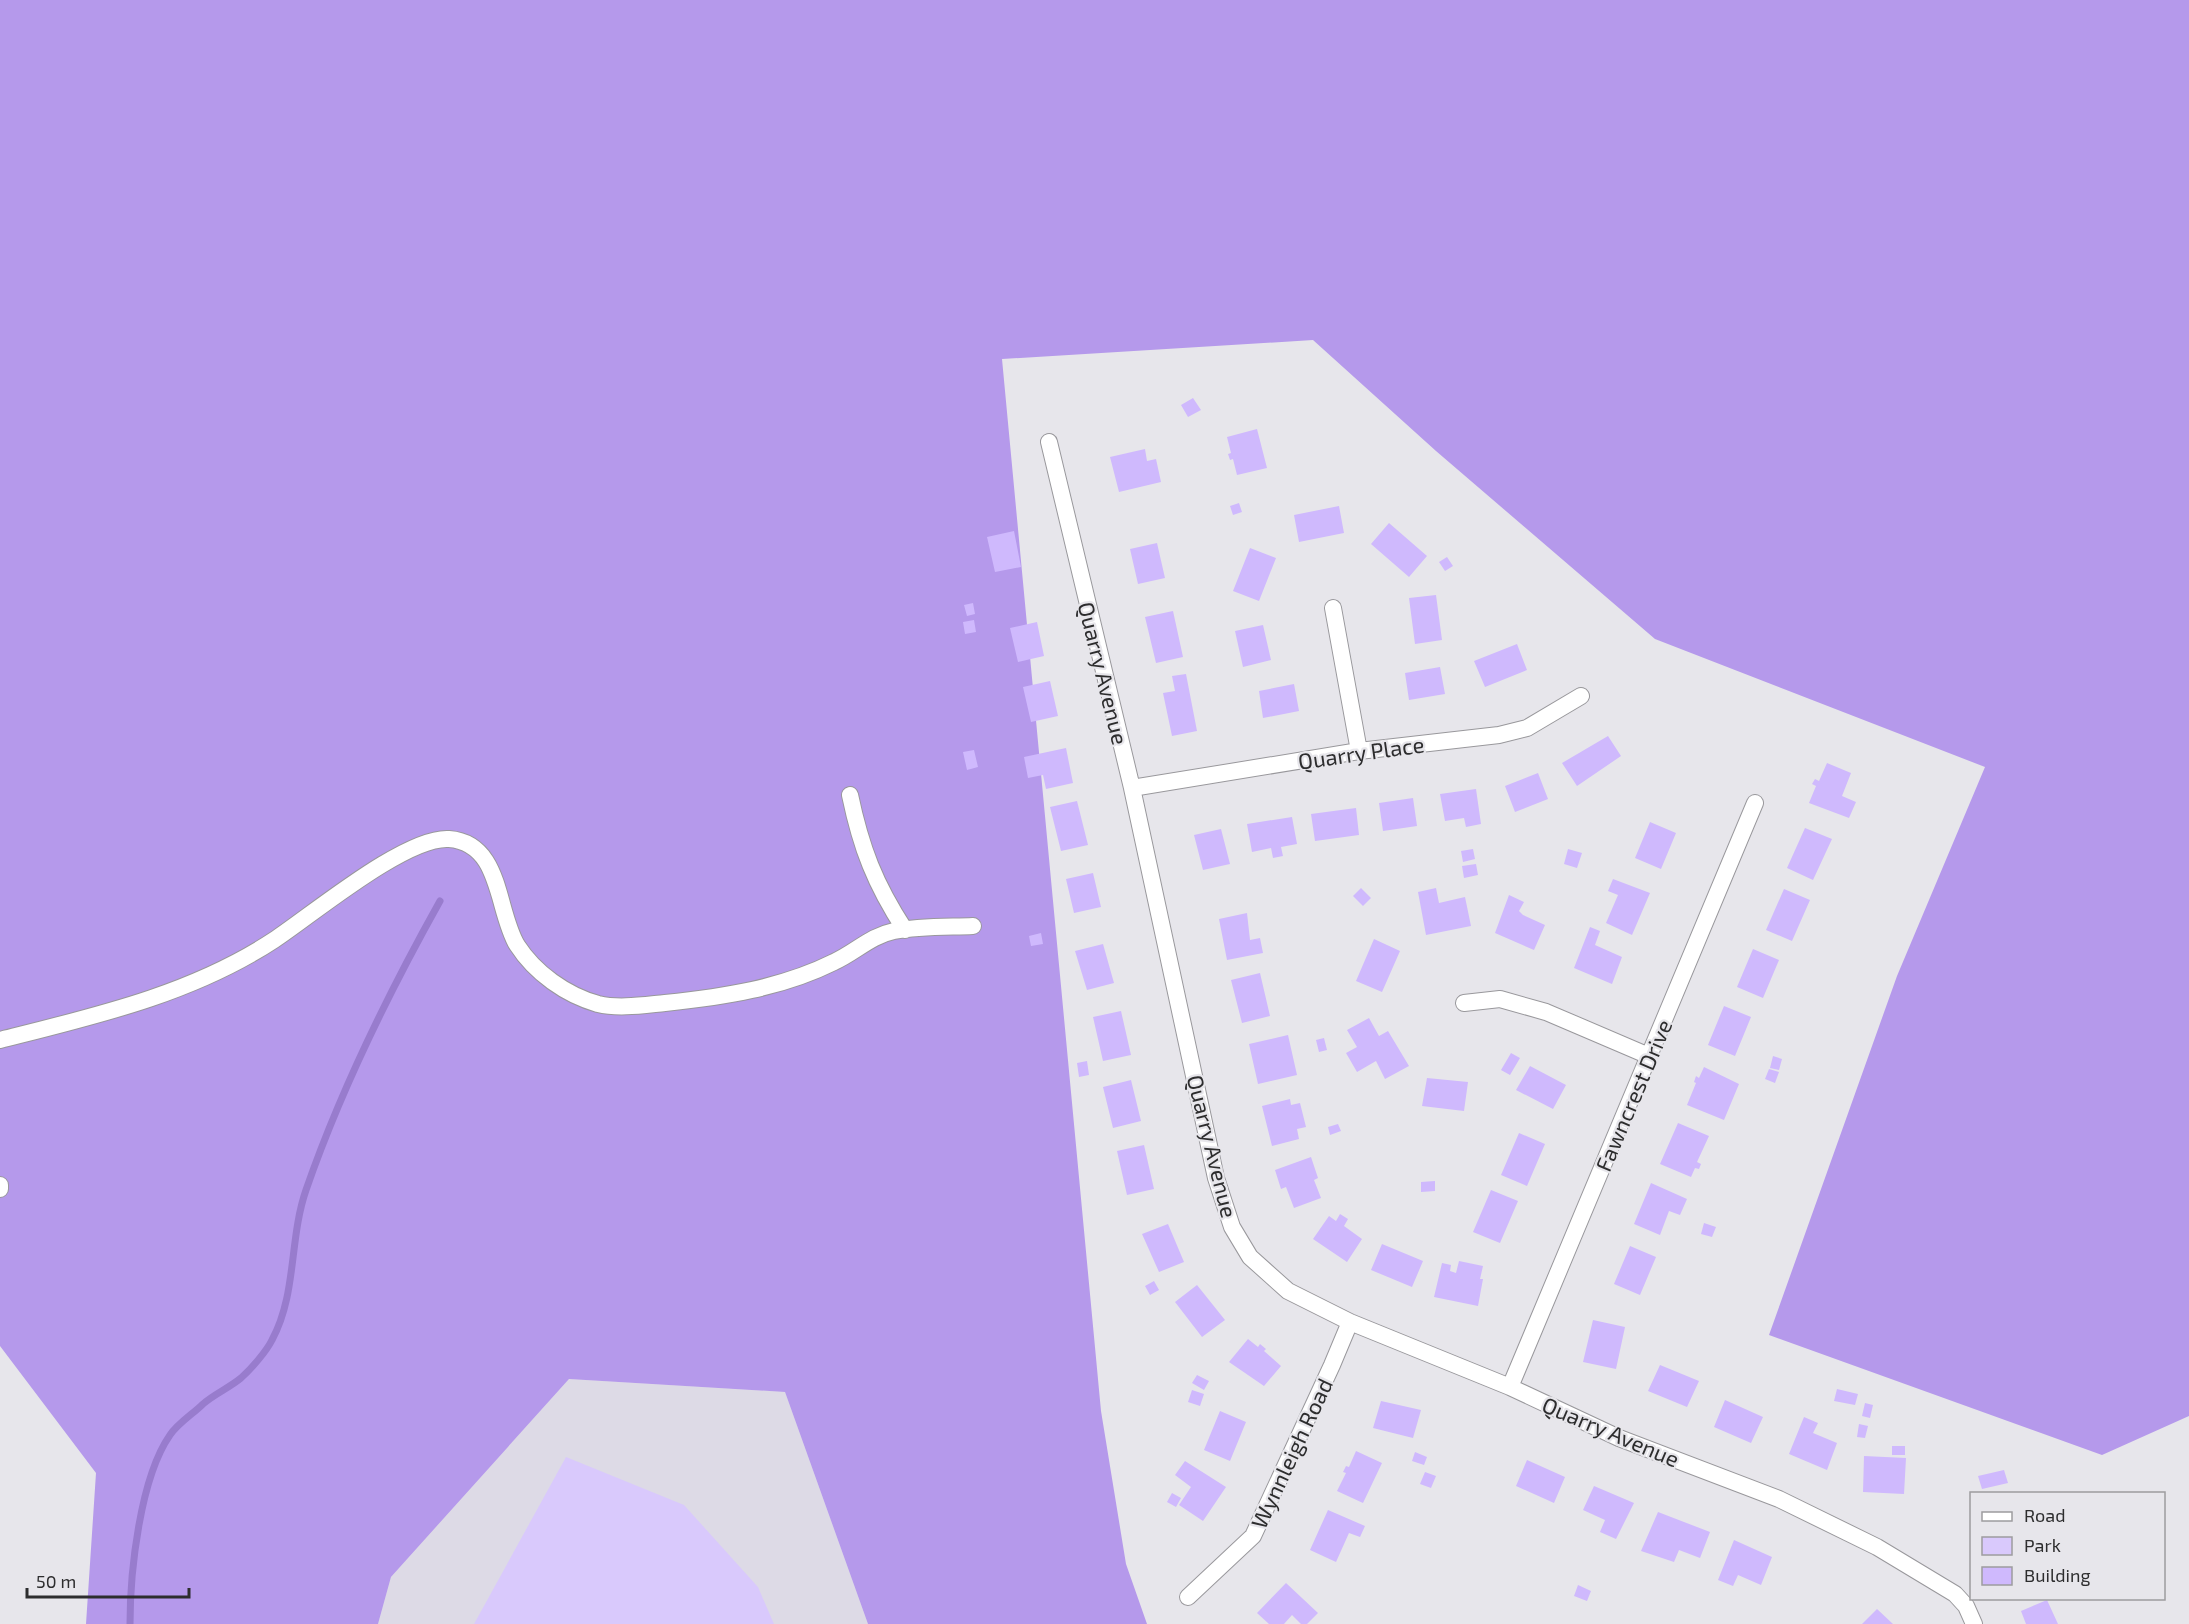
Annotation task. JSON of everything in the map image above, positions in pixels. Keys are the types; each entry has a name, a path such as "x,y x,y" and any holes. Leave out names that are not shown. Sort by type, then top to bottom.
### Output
{"street":[{"name":"Quarry Avenue","path":"1049,442 1132,788 1216,1178 1232,1227 1250,1257 1273,1280 1288,1290 1350,1322 1510,1387 1619,1438 1779,1499 1877,1547 1955,1594 1966,1606 1974,1624"},
{"path":"1333,608 1359,751"},
{"name":"Quarry Place","path":"1132,788 1359,751 1517,731 1581,696"},
{"path":"850,795 857,829 873,877 905,930"},
{"name":"Fawncrest Drive","path":"1510,1387 1755,803"},
{"path":"0,1040 108,1013 194,983 272,942 387,862 416,847 442,840 471,845 482,855 492,871 501,908 516,943 528,961 543,976 570,993 599,1004 634,1006 727,996 793,978 836,962 871,938 905,930 973,926"},
{"path":"1464,1003 1500,999 1546,1012 1649,1056"},
{"name":"Wynnleigh Road","path":"1188,1597 1253,1536 1350,1322"}],"shaded area":[{"path":"0,0 2189,0 2189,1416 2102,1455 1769,1335 1897,976 1985,767 1655,639 1436,451 1313,340 1002,359 1101,1411 1126,1564 1147,1624 868,1624 785,1392 569,1379 391,1577 378,1624 86,1624 96,1473 0,1346"},
{"path":"569,1379 785,1392 868,1624 378,1624 391,1577"}],"green space":[{"path":"566,1457 684,1505 758,1587 774,1624 474,1624"}],"building":[{"path":"1193,398 1201,410 1188,417 1181,405"},
{"path":"1257,429 1267,468 1237,475 1233,459 1230,460 1228,454 1231,453 1227,437"},
{"path":"1145,449 1147,461 1156,459 1161,482 1119,492 1110,457"},
{"path":"1239,503 1242,512 1233,515 1230,506"},
{"path":"1339,506 1344,533 1299,542 1294,515"},
{"path":"1389,523 1427,556 1409,577 1371,544"},
{"path":"1014,531 1021,567 995,572 987,537"},
{"path":"1157,543 1165,578 1138,584 1130,549"},
{"path":"1250,548 1276,558 1259,601 1233,591"},
{"path":"1447,557 1453,566 1445,571 1439,562"},
{"path":"1436,595 1442,640 1415,644 1409,598"},
{"path":"973,603 975,614 967,616 964,605"},
{"path":"1173,611 1183,657 1156,663 1145,617"},
{"path":"974,620 976,632 965,634 963,622"},
{"path":"1037,622 1044,656 1018,662 1010,628"},
{"path":"1263,625 1271,660 1243,667 1235,631"},
{"path":"1517,644 1527,670 1485,687 1474,661"},
{"path":"1440,667 1445,694 1409,700 1405,673"},
{"path":"1186,674 1197,731 1172,736 1163,693 1175,691 1172,676"},
{"path":"1050,681 1058,716 1031,722 1023,687"},
{"path":"1294,684 1299,711 1263,718 1259,691"},
{"path":"1608,736 1621,756 1577,786 1562,763"},
{"path":"1066,748 1073,783 1046,789 1043,775 1028,778 1024,757"},
{"path":"974,750 978,767 967,770 963,752"},
{"path":"1827,763 1851,773 1842,796 1856,802 1849,818 1809,803 1816,786 1812,784 1815,779 1819,781"},
{"path":"1538,773 1548,799 1515,812 1505,786"},
{"path":"1476,789 1481,824 1466,827 1464,818 1445,821 1440,794"},
{"path":"1413,798 1417,826 1383,831 1379,803"},
{"path":"1077,801 1088,845 1061,851 1050,807"},
{"path":"1356,808 1359,835 1315,841 1311,814"},
{"path":"1292,817 1297,844 1281,847 1283,856 1273,858 1271,848 1252,852 1247,824"},
{"path":"1650,822 1676,833 1661,869 1635,858"},
{"path":"1805,828 1832,839 1813,880 1787,868"},
{"path":"1221,829 1230,864 1203,870 1194,835"},
{"path":"1473,849 1475,859 1463,862 1461,851"},
{"path":"1568,849 1582,853 1577,868 1564,864"},
{"path":"1476,864 1478,875 1464,878 1462,866"},
{"path":"1093,873 1101,907 1074,913 1066,879"},
{"path":"1613,879 1650,893 1632,935 1606,923 1618,895 1608,891"},
{"path":"1361,888 1371,898 1363,906 1353,896"},
{"path":"1436,888 1439,903 1465,897 1471,926 1426,935 1418,892"},
{"path":"1784,889 1810,900 1792,941 1766,930"},
{"path":"1509,895 1524,902 1519,911 1523,915 1545,925 1534,950 1495,933"},
{"path":"1247,913 1250,940 1260,938 1263,953 1227,960 1219,919"},
{"path":"1590,927 1600,931 1595,945 1622,957 1612,984 1574,968"},
{"path":"1041,933 1043,944 1031,946 1029,936"},
{"path":"1374,939 1400,951 1382,992 1356,981"},
{"path":"1103,944 1114,983 1087,990 1075,951"},
{"path":"1753,949 1779,960 1763,998 1737,987"},
{"path":"1260,973 1270,1016 1242,1023 1231,980"},
{"path":"1724,1006 1751,1017 1735,1056 1708,1045"},
{"path":"1121,1011 1131,1055 1103,1061 1093,1017"},
{"path":"1369,1018 1379,1036 1388,1031 1409,1066 1385,1079 1376,1061 1357,1072 1346,1053 1357,1047 1347,1030"},
{"path":"1288,1035 1297,1075 1258,1084 1249,1044"},
{"path":"1324,1038 1327,1050 1319,1052 1316,1040"},
{"path":"1511,1053 1520,1058 1510,1075 1501,1070"},
{"path":"1773,1056 1782,1059 1779,1070 1770,1068"},
{"path":"1087,1061 1089,1075 1079,1077 1077,1063"},
{"path":"1530,1066 1566,1085 1553,1109 1516,1090"},
{"path":"1704,1067 1739,1084 1724,1120 1687,1105 1696,1083 1694,1082 1696,1076 1699,1078"},
{"path":"1769,1069 1779,1072 1775,1083 1765,1079"},
{"path":"1427,1078 1468,1082 1464,1111 1422,1106"},
{"path":"1131,1080 1141,1121 1113,1128 1103,1087"},
{"path":"1290,1099 1291,1105 1300,1103 1306,1127 1297,1129 1299,1139 1272,1146 1262,1106"},
{"path":"1678,1123 1709,1136 1697,1162 1701,1164 1699,1169 1695,1168 1691,1177 1660,1164"},
{"path":"1338,1124 1341,1131 1330,1135 1328,1127"},
{"path":"1519,1133 1545,1144 1527,1186 1501,1175"},
{"path":"1144,1145 1154,1189 1127,1195 1117,1151"},
{"path":"1311,1157 1318,1178 1314,1180 1321,1198 1294,1208 1286,1187 1281,1189 1275,1170"},
{"path":"1435,1181 1435,1191 1421,1192 1421,1182"},
{"path":"1651,1183 1687,1199 1680,1215 1669,1211 1660,1235 1634,1224"},
{"path":"1491,1190 1518,1201 1500,1243 1473,1232"},
{"path":"1340,1214 1348,1219 1344,1226 1362,1239 1347,1262 1313,1239 1329,1216 1336,1221"},
{"path":"1704,1223 1716,1227 1712,1237 1701,1234"},
{"path":"1168,1224 1184,1262 1159,1272 1142,1234"},
{"path":"1382,1244 1423,1261 1412,1287 1371,1270"},
{"path":"1630,1246 1656,1257 1640,1295 1614,1284"},
{"path":"1459,1261 1483,1266 1478,1306 1434,1297 1442,1263 1451,1265 1450,1271 1456,1273"},
{"path":"1154,1281 1159,1290 1150,1295 1145,1286"},
{"path":"1197,1285 1225,1320 1202,1337 1175,1302"},
{"path":"1593,1320 1625,1327 1616,1369 1583,1362"},
{"path":"1248,1339 1258,1347 1260,1344 1266,1349 1264,1351 1281,1366 1264,1386 1229,1362"},
{"path":"1660,1365 1699,1381 1687,1407 1648,1391"},
{"path":"1197,1375 1209,1381 1204,1390 1192,1383"},
{"path":"1837,1389 1858,1394 1855,1405 1834,1401"},
{"path":"1192,1390 1204,1394 1200,1406 1188,1402"},
{"path":"1725,1400 1763,1417 1751,1443 1714,1427"},
{"path":"1381,1401 1421,1410 1413,1438 1373,1428"},
{"path":"1865,1403 1873,1405 1870,1418 1862,1416"},
{"path":"1220,1411 1246,1422 1230,1461 1204,1450"},
{"path":"1804,1417 1818,1423 1813,1433 1837,1443 1827,1470 1789,1454"},
{"path":"1859,1424 1868,1426 1865,1438 1857,1437"},
{"path":"1892,1446 1905,1446 1905,1455 1892,1455"},
{"path":"1356,1451 1382,1463 1363,1503 1337,1491 1346,1473 1343,1472 1346,1466 1349,1467"},
{"path":"1415,1452 1427,1457 1424,1465 1412,1461"},
{"path":"1864,1456 1906,1458 1904,1494 1863,1492"},
{"path":"1527,1460 1565,1477 1554,1503 1516,1486"},
{"path":"1185,1461 1226,1487 1203,1521 1179,1505 1191,1487 1175,1475"},
{"path":"2004,1470 2008,1483 1982,1489 1978,1476"},
{"path":"1425,1472 1436,1476 1431,1488 1420,1484"},
{"path":"1594,1486 1634,1503 1616,1539 1600,1532 1605,1520 1583,1510"},
{"path":"1172,1493 1181,1498 1176,1507 1167,1502"},
{"path":"1328,1510 1365,1526 1360,1537 1349,1533 1336,1562 1310,1550"},
{"path":"1658,1512 1710,1532 1700,1558 1679,1550 1674,1562 1641,1551"},
{"path":"1734,1540 1772,1557 1761,1585 1738,1575 1733,1586 1718,1580"},
{"path":"1286,1583 1318,1613 1307,1624 1301,1624 1292,1615 1284,1624 1269,1624 1257,1613"},
{"path":"1578,1585 1591,1591 1587,1601 1574,1596"},
{"path":"2047,1600 2058,1624 2026,1624 2021,1611"},
{"path":"1877,1609 1893,1624 1862,1624"}],"waterway":[{"path":"130,1624 132,1579 139,1526 151,1475 160,1453 177,1426 207,1400 241,1378 272,1340 285,1304 297,1228 306,1190 334,1115 402,971 440,901"}]}
